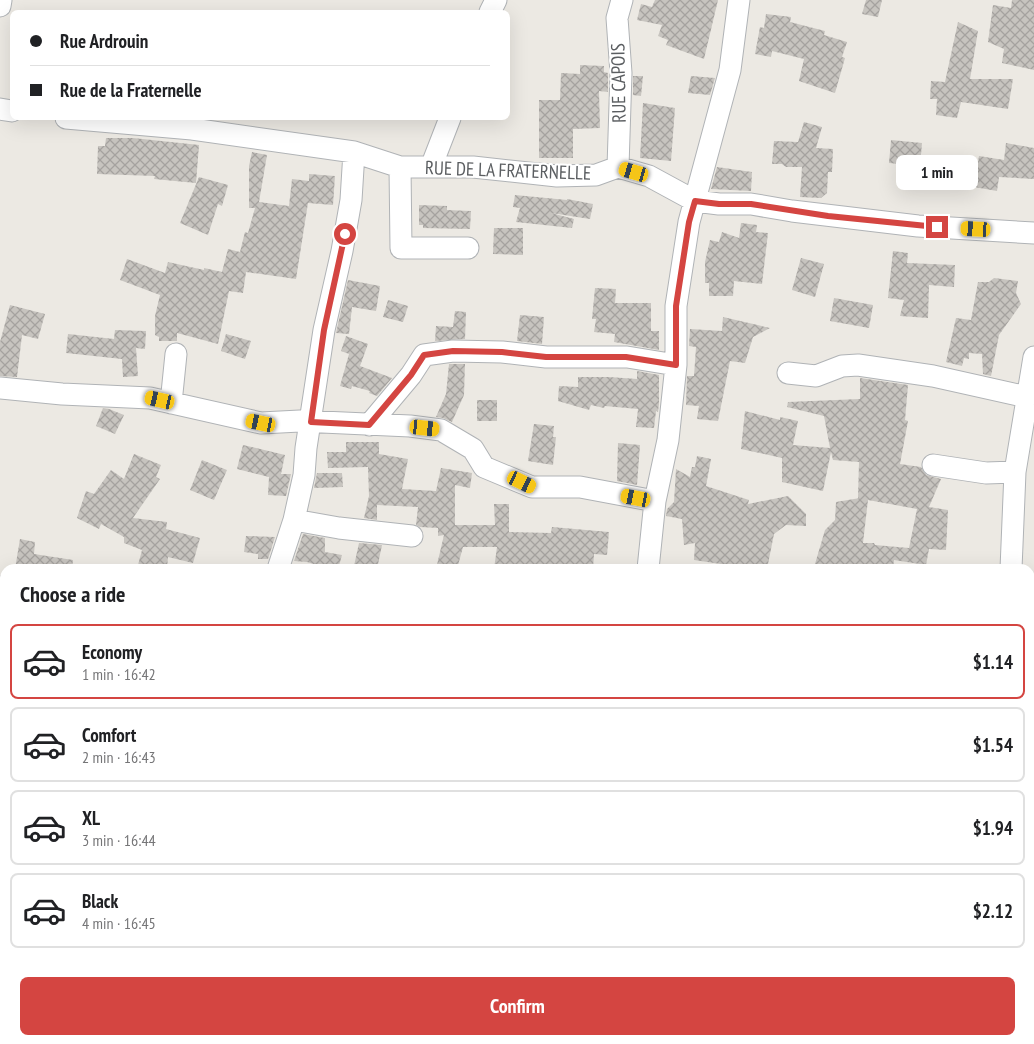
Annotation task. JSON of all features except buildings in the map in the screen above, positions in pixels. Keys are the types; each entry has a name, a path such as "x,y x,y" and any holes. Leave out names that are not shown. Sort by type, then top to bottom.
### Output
{"street":[{"path":"0,0 0,6"},
{"name":"RUE CAPOIS","path":"618,167 621,73 616,18 622,0"},
{"path":"649,564 655,501 668,440 676,365 676,306 689,222 730,70 739,0"},
{"name":"RUE DE LA FRATERNELLE","path":"123,120 152,121 192,129 354,152 400,167 473,167 557,176 596,175 618,167 649,176 695,201 719,204 751,204 792,211 918,226 1034,233"},
{"path":"431,167 449,120"},
{"path":"280,564 294,520 304,475 306,448 324,330 342,251 351,200 354,152"},
{"path":"400,167 401,248 468,248"},
{"path":"369,425 411,375 424,355 453,351 502,352 546,357 626,357 676,365"},
{"path":"171,403 176,354"},
{"path":"1011,564 1015,472 1034,358"},
{"path":"788,372 816,376 842,366 858,365 933,376 1027,397"},
{"path":"0,388 62,394 150,398 261,423 311,422 410,426 441,430 473,450 484,467 532,487 580,487 655,501"},
{"path":"933,465 986,473 1015,472"},
{"path":"294,520 339,528 412,536"}],"route":[{"path":"345,234 324,330 311,422 369,425 411,375 424,355 453,351 502,352 546,357 626,357 676,365 676,306 689,222 695,201 719,204 751,204 828,216 937,227"}]}
